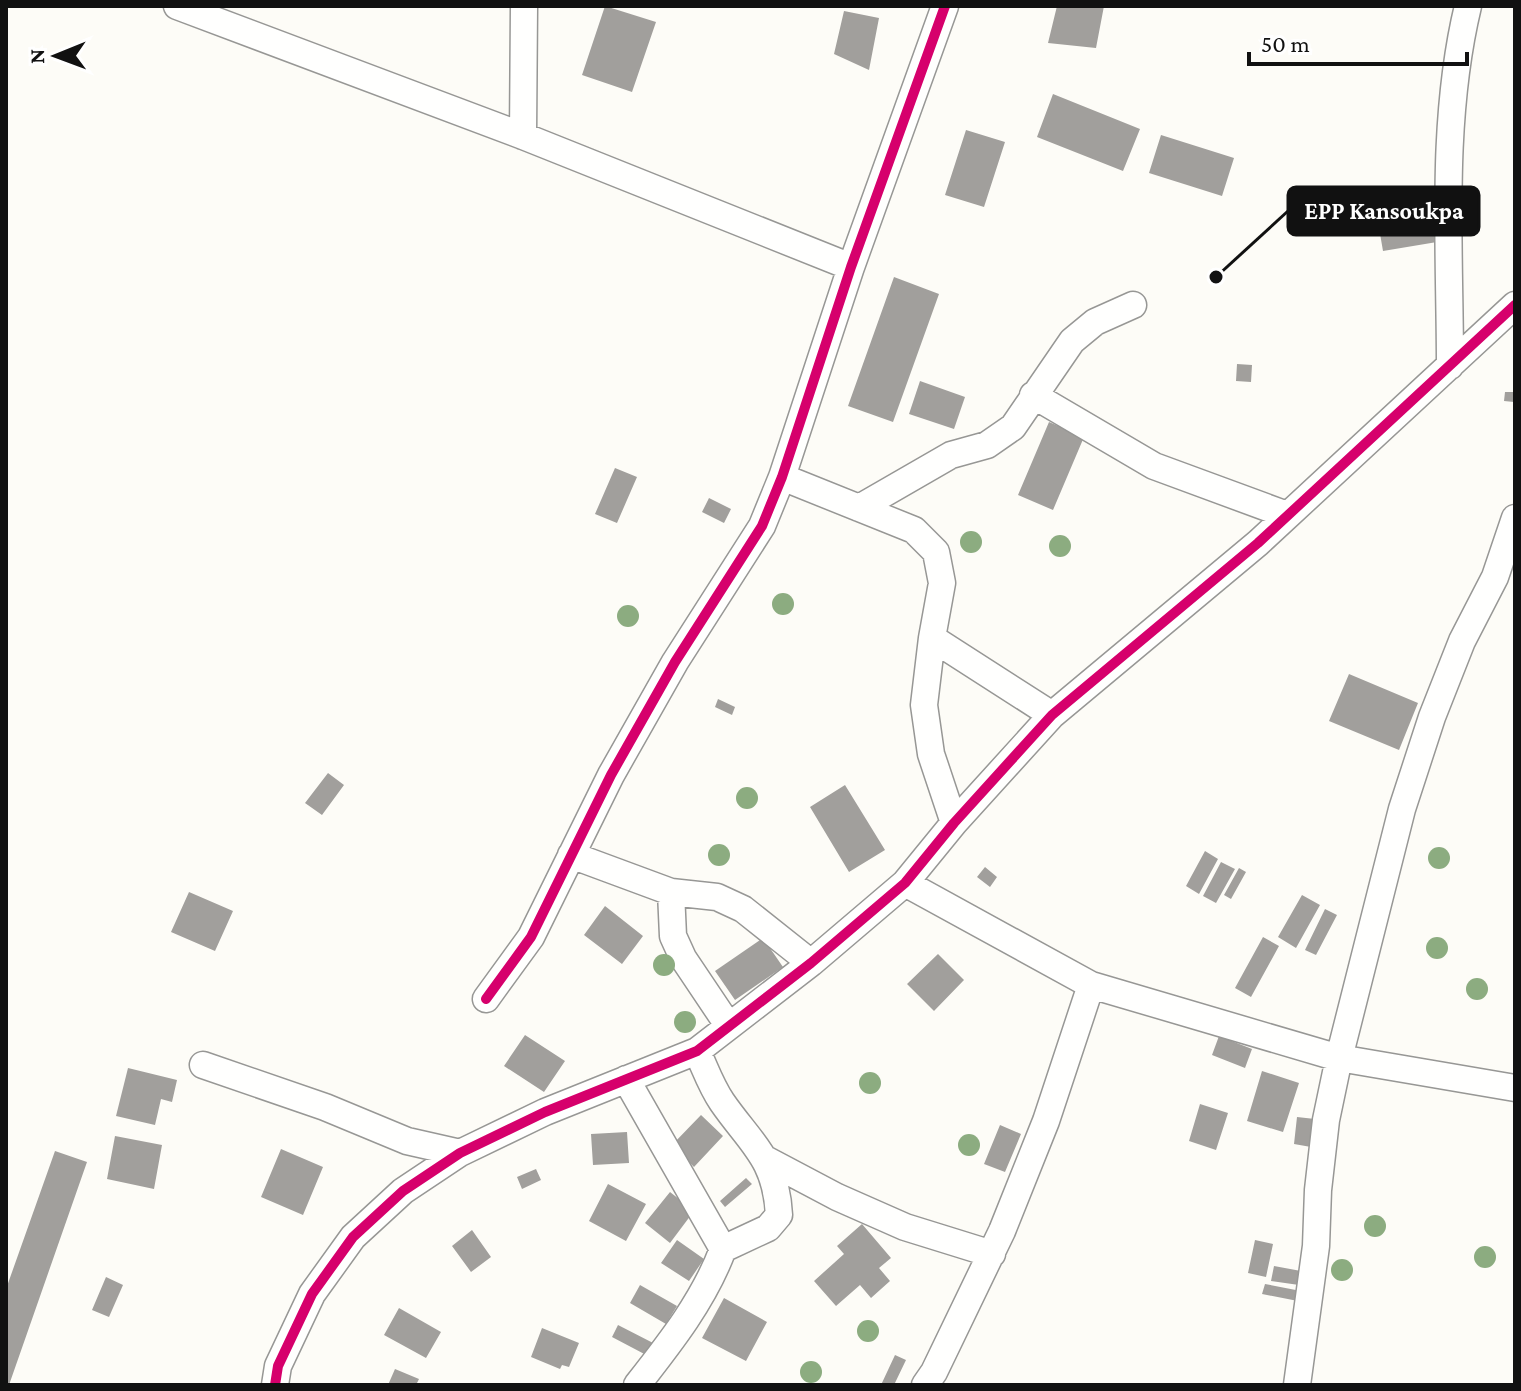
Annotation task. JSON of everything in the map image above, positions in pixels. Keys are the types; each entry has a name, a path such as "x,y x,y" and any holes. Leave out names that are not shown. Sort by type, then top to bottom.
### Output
{"street":[{"path":"177,6 523,136 851,267"},
{"path":"523,136 524,6"},
{"path":"486,999 531,937 611,775 675,662 762,526 782,477 851,267 945,6"},
{"path":"1450,366 1451,125 1457,63 1468,6"},
{"path":"859,508 951,455 987,445 1013,427 1072,341 1095,322 1133,305"},
{"path":"275,1385 278,1366 312,1294 353,1237 403,1191 460,1153 545,1112 697,1051 811,963 905,883 954,823 1052,715 1287,515 1515,305"},
{"path":"1033,395 1154,466 1287,515"},
{"path":"782,477 914,530 936,552 942,583 924,705 931,754 954,823"},
{"path":"1297,1385 1316,1246 1318,1190 1326,1120 1339,1058 1406,796 1437,704 1462,641 1495,577 1515,518"},
{"path":"932,638 1052,715"},
{"path":"571,855 671,892 717,897 743,909 811,963"},
{"path":"905,883 1091,985 1339,1058 1515,1088"},
{"path":"671,892 673,936 683,958 728,1025"},
{"path":"925,1385 992,1254 1046,1121 1091,985"},
{"path":"637,1385 675,1336 714,1273 723,1249 768,1228 779,1215 778,1198 767,1160 720,1100 697,1051"},
{"path":"203,1065 325,1107 407,1141 460,1153"},
{"path":"626,1079 723,1249"},
{"path":"767,1160 837,1197 905,1227 992,1254"}],"building":[{"path":"605,6 656,22 632,92 582,75"},
{"path":"1057,6 1104,6 1096,48 1048,43"},
{"path":"844,11 879,18 869,70 834,54"},
{"path":"1053,94 1140,129 1123,171 1037,137"},
{"path":"966,130 1005,142 984,207 945,195"},
{"path":"1161,135 1234,158 1222,196 1149,173"},
{"path":"1433,213 1437,242 1383,251 1378,222"},
{"path":"894,277 939,294 893,422 848,406"},
{"path":"1237,364 1252,365 1251,382 1236,381"},
{"path":"920,381 965,397 954,429 909,414"},
{"path":"1505,392 1514,392 1514,402 1504,401"},
{"path":"1049,422 1084,437 1053,510 1018,495"},
{"path":"615,468 637,477 617,523 595,514"},
{"path":"709,498 731,509 724,523 702,512"},
{"path":"1349,674 1418,703 1399,750 1329,721"},
{"path":"718,699 735,707 732,715 715,707"},
{"path":"328,773 344,785 322,815 305,803"},
{"path":"845,785 885,850 849,872 810,807"},
{"path":"1205,851 1218,859 1199,894 1186,886"},
{"path":"1221,862 1235,869 1216,903 1203,896"},
{"path":"985,867 997,877 990,887 977,877"},
{"path":"1239,868 1246,872 1231,899 1224,895"},
{"path":"189,892 233,911 215,951 171,932"},
{"path":"1302,895 1320,905 1296,948 1278,937"},
{"path":"605,906 643,936 622,964 584,935"},
{"path":"1325,909 1337,915 1316,955 1305,950"},
{"path":"1263,937 1279,946 1251,997 1235,988"},
{"path":"763,938 783,967 735,1000 715,971"},
{"path":"938,954 964,980 934,1011 907,984"},
{"path":"525,1035 565,1061 544,1092 504,1066"},
{"path":"1219,1036 1252,1049 1245,1068 1212,1055"},
{"path":"128,1068 177,1080 172,1102 161,1099 155,1125 116,1116"},
{"path":"1262,1071 1299,1083 1283,1132 1247,1121"},
{"path":"1200,1104 1228,1113 1216,1150 1189,1141"},
{"path":"701,1115 723,1136 694,1167 672,1145"},
{"path":"1297,1117 1315,1119 1311,1147 1294,1144"},
{"path":"1000,1125 1021,1134 1005,1172 984,1164"},
{"path":"627,1132 629,1163 593,1165 591,1134"},
{"path":"115,1136 162,1145 154,1189 107,1179"},
{"path":"281,1149 323,1167 303,1215 261,1197"},
{"path":"55,1151 87,1162 9,1385 6,1385 6,1289"},
{"path":"536,1169 541,1180 522,1189 517,1177"},
{"path":"746,1178 752,1184 725,1207 720,1201"},
{"path":"608,1184 646,1204 626,1241 589,1221"},
{"path":"670,1192 694,1211 670,1243 645,1223"},
{"path":"862,1224 891,1258 879,1268 890,1281 871,1298 860,1285 836,1306 814,1281 844,1254 837,1246"},
{"path":"472,1230 491,1257 471,1272 452,1246"},
{"path":"677,1240 704,1259 689,1281 661,1263"},
{"path":"1255,1240 1273,1244 1266,1277 1248,1273"},
{"path":"1274,1266 1301,1271 1299,1285 1271,1281"},
{"path":"106,1277 123,1285 109,1317 92,1310"},
{"path":"1265,1284 1306,1292 1303,1302 1262,1294"},
{"path":"640,1285 677,1306 666,1324 630,1303"},
{"path":"724,1298 767,1322 746,1361 702,1338"},
{"path":"399,1308 441,1332 426,1358 384,1335"},
{"path":"618,1325 657,1345 650,1357 612,1337"},
{"path":"542,1328 579,1343 569,1367 562,1365 560,1369 531,1357"},
{"path":"895,1355 906,1360 894,1385 881,1385"},
{"path":"395,1369 419,1379 416,1385 388,1385"}],"cycle path":[{"path":"486,999 531,937 611,775 675,662 762,526 782,477 851,267 945,6"},
{"path":"275,1385 278,1366 312,1294 353,1237 403,1191 460,1153 545,1112 697,1051 811,963 905,883 954,823 1052,715 1258,543 1515,305"}],"place":[{"name":"EPP Kansoukpa","path":"1216,277"}]}
